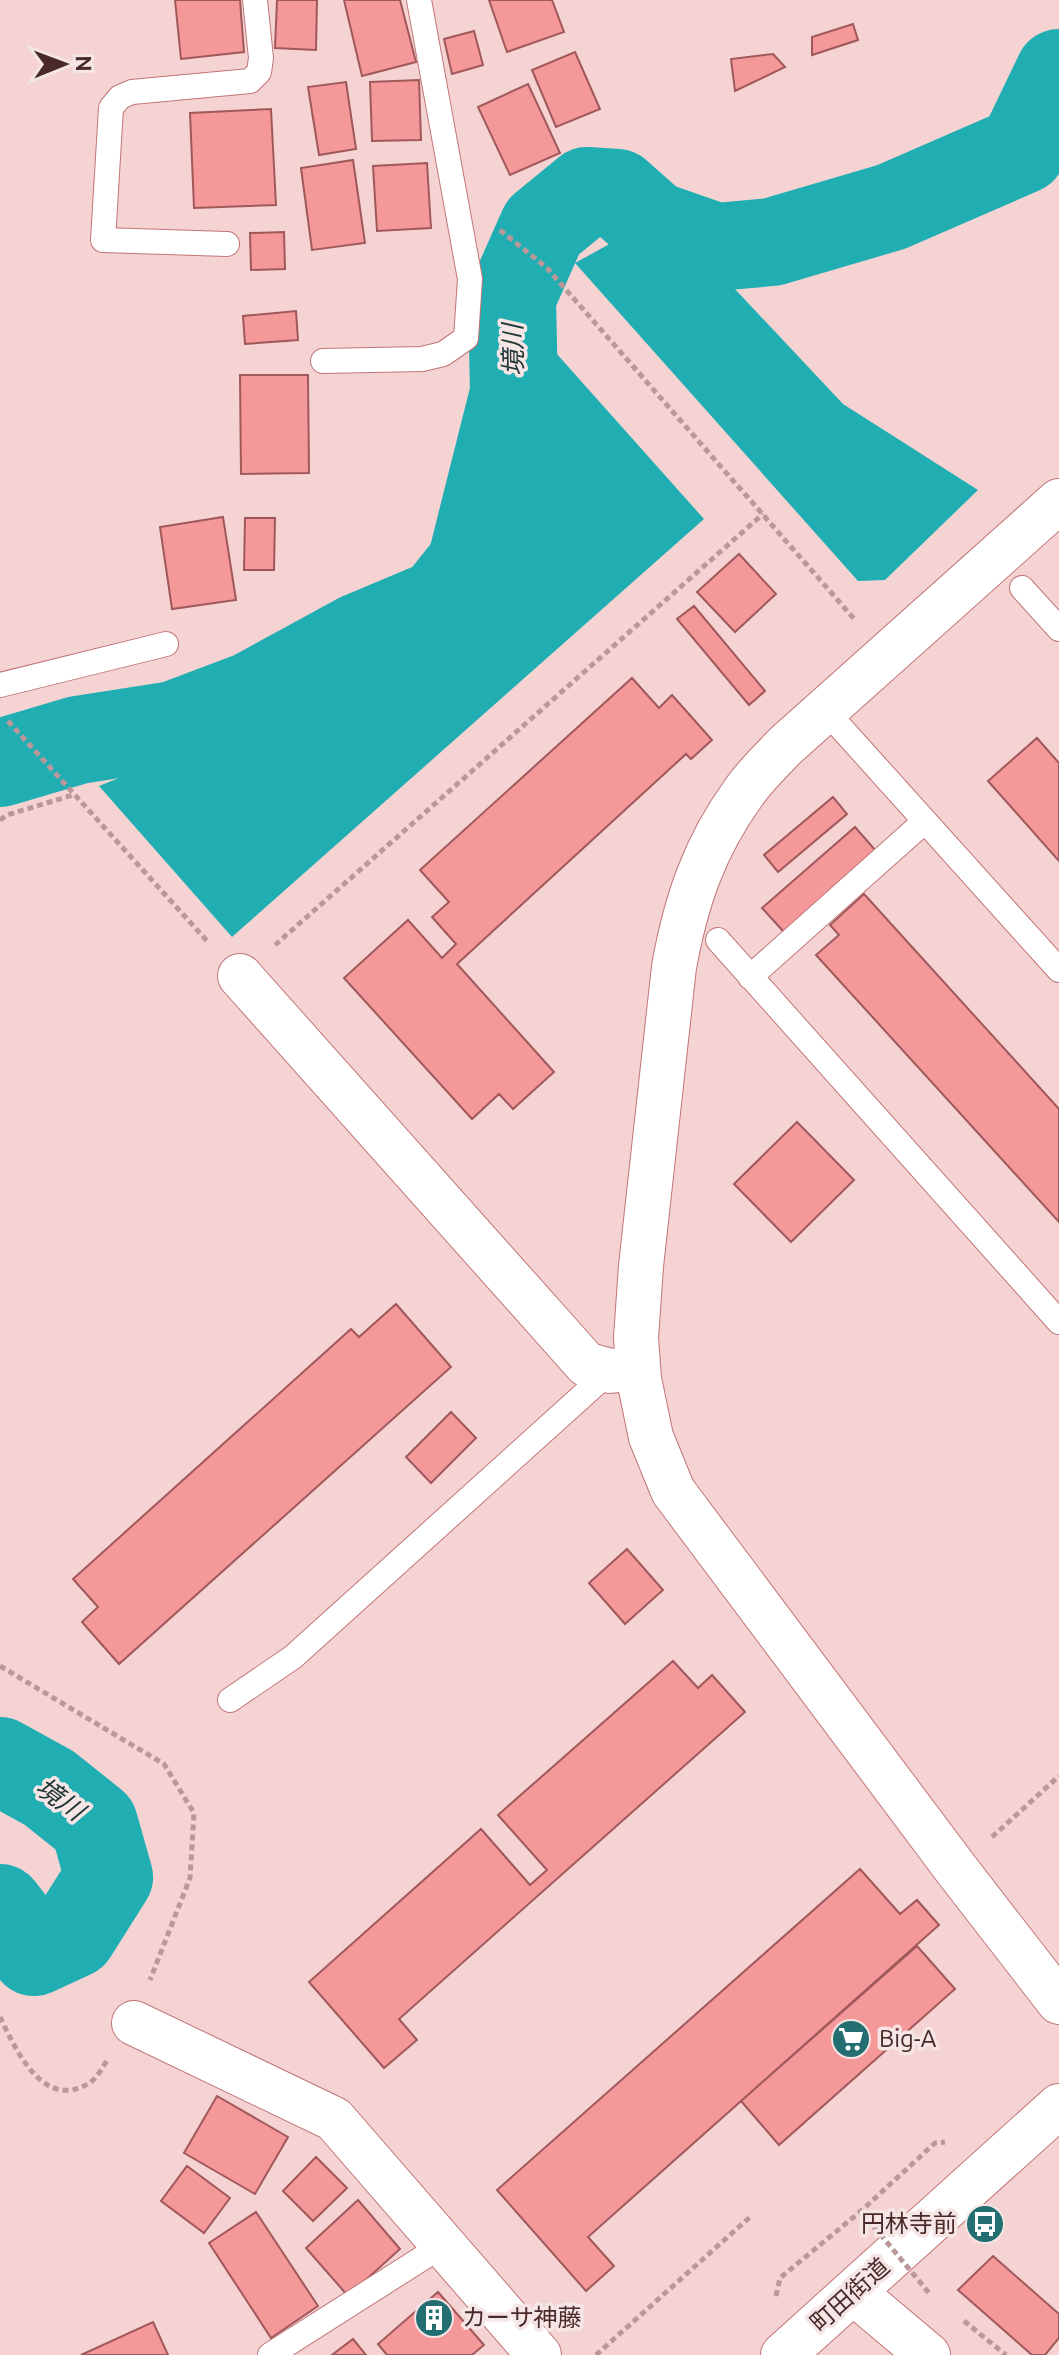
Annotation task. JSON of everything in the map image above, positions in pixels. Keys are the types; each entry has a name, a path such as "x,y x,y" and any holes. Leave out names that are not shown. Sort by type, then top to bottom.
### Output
{"street":[{"path":"1059,501 785,746 745,789 718,832 696,877 682,923 674,967 638,1294 636,1338 624,1370 673,1491 1059,2002"},
{"path":"240,976 586,1364 624,1370"},
{"path":"134,2023 334,2119 539,2355"},
{"name":"町田街道","path":"783,2355 1059,2106"},
{"path":"853,2292 928,2355"}],"lane":[{"path":"227,244 103,240 111,108 120,97 132,92 250,81 259,72 261,58 255,0"},
{"path":"323,361 422,359 443,354 466,338 470,279 419,0"},
{"path":"1022,588 1059,629"},
{"path":"0,685 166,644"},
{"path":"825,710 1059,970"},
{"path":"750,977 925,821"},
{"path":"718,940 1059,1322"},
{"path":"230,1700 293,1657 624,1370"},
{"path":"270,2355 443,2245"}],"path":[{"path":"493,225 547,268 867,632"},
{"path":"0,711 240,976 763,514"},
{"path":"0,820 7,815 73,795"},
{"path":"0,1666 164,1764 194,1813 190,1878 134,2023 91,2083 64,2090 41,2081 20,2060 0,2017"},
{"path":"956,1869 1059,1776"},
{"path":"780,2278 861,2211 935,2143"},
{"path":"861,2211 929,2293"},
{"path":"596,2355 750,2217"}],"water":[{"path":"613,242 644,260 717,270 843,404 978,490 885,580 858,581 575,263"},
{"path":"556,353 704,519 232,937 99,786 455,642 485,615 510,580 539,369"}],"building":[{"path":"175,0 240,0 244,52 181,59"},
{"path":"277,0 317,0 316,50 275,48"},
{"path":"344,0 400,0 416,62 362,76"},
{"path":"489,0 552,0 564,32 507,52"},
{"path":"853,24 858,40 812,55 812,37"},
{"path":"474,31 483,65 452,74 444,39"},
{"path":"575,52 600,109 556,127 532,70"},
{"path":"773,54 785,67 735,91 731,59"},
{"path":"419,80 421,140 372,141 370,82"},
{"path":"346,82 356,149 319,155 308,87"},
{"path":"528,84 560,153 510,175 478,107"},
{"path":"271,109 276,205 194,208 190,113"},
{"path":"353,160 365,243 312,250 301,168"},
{"path":"427,163 431,228 377,231 373,166"},
{"path":"284,232 285,269 251,270 250,233"},
{"path":"296,311 298,340 245,344 243,316"},
{"path":"240,375 308,375 309,473 241,474"},
{"path":"223,517 236,600 172,609 160,527"},
{"path":"245,518 275,518 274,570 244,570"},
{"path":"739,554 776,594 735,632 697,592"},
{"path":"694,606 765,691 749,705 677,619"},
{"path":"632,678 659,708 672,695 712,740 691,759 686,754 457,964 554,1072 513,1109 499,1094 472,1119 344,978 408,920 442,958 456,944 432,917 449,902 420,870"},
{"path":"1037,738 1059,763 1059,861 988,781"},
{"path":"833,797 847,814 778,872 764,855"},
{"path":"855,827 876,851 784,932 762,908"},
{"path":"864,894 1059,1109 1059,1222 816,955 839,935 830,925"},
{"path":"797,1122 854,1180 791,1242 734,1184"},
{"path":"396,1304 451,1367 119,1664 82,1622 98,1607 73,1579 351,1329 359,1337"},
{"path":"451,1412 476,1438 431,1483 406,1457"},
{"path":"627,1549 663,1590 625,1624 589,1583"},
{"path":"673,1661 698,1688 712,1675 745,1712 399,2019 417,2040 384,2068 309,1982 481,1829 530,1885 547,1870 498,1815"},
{"path":"860,1869 900,1914 917,1900 939,1925 588,2237 614,2266 586,2291 497,2190"},
{"path":"917,1946 955,1989 779,2145 741,2101"},
{"path":"217,2096 288,2137 255,2194 184,2153"},
{"path":"316,2157 347,2188 313,2221 283,2191"},
{"path":"187,2166 230,2198 204,2233 161,2201"},
{"path":"358,2200 400,2249 348,2296 306,2248"},
{"path":"256,2212 318,2306 271,2338 209,2243"},
{"path":"993,2256 1059,2314 1059,2338 1045,2355 1032,2355 958,2290"},
{"name":"カーサ神藤","path":"438,2292 484,2345 472,2355 387,2355 378,2344"},
{"path":"153,2322 168,2355 81,2355"},
{"path":"353,2339 366,2355 332,2355"}],"waterway":[{"name":"境川","path":"0,763 78,740 174,725 251,696 359,637 440,603 471,564 514,393 512,297 543,227 587,191 617,193 653,225 716,247 772,242 891,207 1022,150 1059,73"},
{"name":"境川","path":"0,1761 49,1788 94,1824 109,1877 73,1934 34,1952 0,1908"}],"place":[{"name":"Big-A","path":"851,2039"},
{"name":"円林寺前","path":"985,2224"},
{"name":"カーサ神藤","path":"434,2318"}]}
